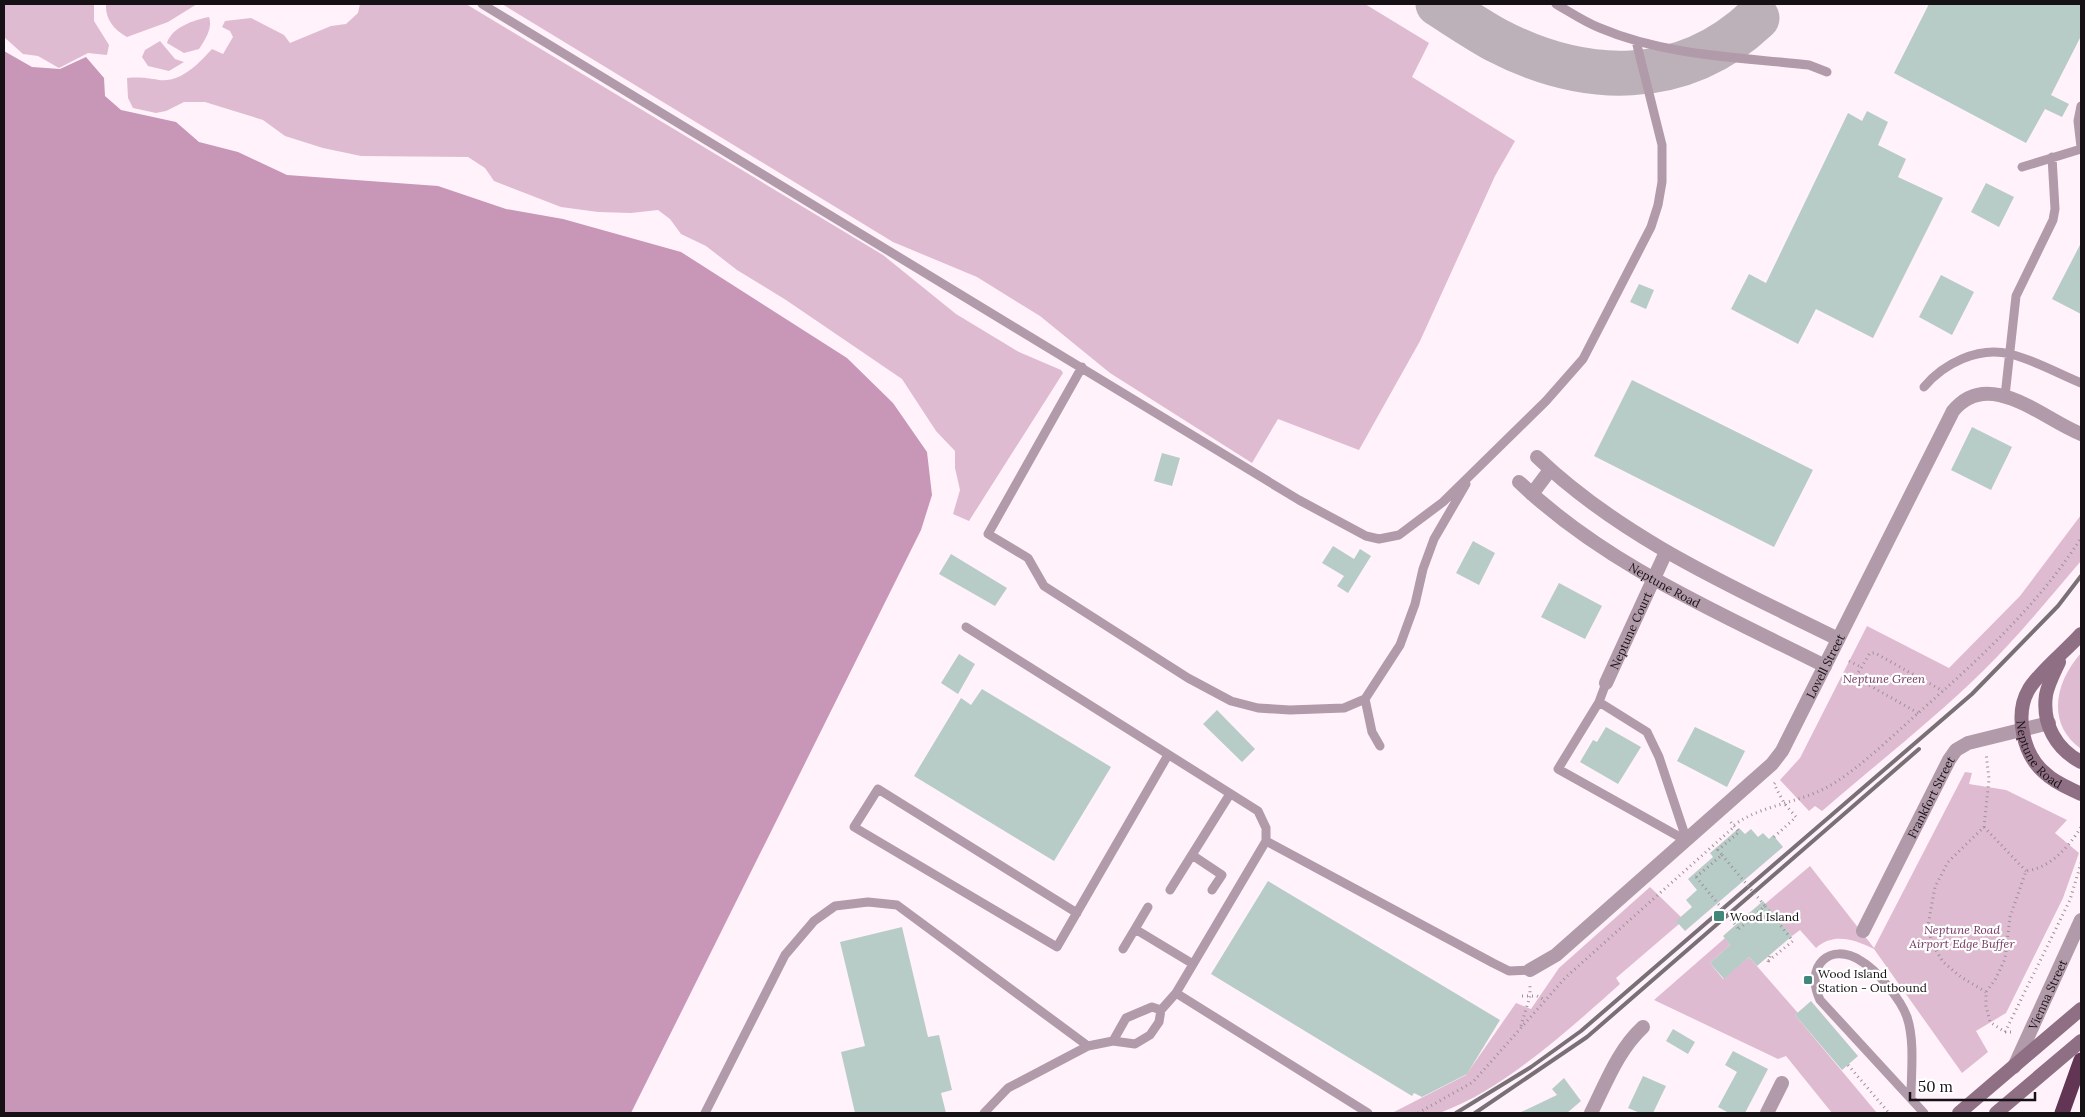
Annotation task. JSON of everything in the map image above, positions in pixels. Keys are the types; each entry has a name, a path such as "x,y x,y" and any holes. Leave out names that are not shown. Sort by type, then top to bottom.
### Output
{"highway":[{"path":"2062,1113 2081,1060"}],"main road":[{"path":"2062,656 2081,634"},
{"name":"Neptune Road","path":"2062,656 2046,697 2049,723 2060,748 2081,762"},
{"name":"Neptune Road","path":"2062,656 2029,689 2022,704 2023,730 2027,746 2039,767 2050,778 2081,794"},
{"path":"1959,1113 2081,1009"},
{"path":"1996,1113 2081,1041"}],"street":[{"name":"Lovell Street","path":"1530,970 1556,955 1687,841 1772,764 1782,751 1953,411 1960,402 1970,396 1994,393 2005,396 2081,434"},
{"path":"1537,457 1550,470 1614,520 1666,552 1838,639"},
{"path":"1532,494 1550,470"},
{"name":"Neptune Road","path":"1519,482 1610,554 1653,580 1825,666"},
{"name":"Neptune Court","path":"1606,683 1666,552"},
{"name":"Frankfort Street","path":"1863,931 1949,760 1956,750 1968,743 2049,723"},
{"name":"Vienna Street","path":"2014,1068 2081,920"},
{"path":"1591,1113 1622,1050 1643,1027"},
{"path":"1767,1113 1782,1083"}],"lane":[{"path":"482,4 1299,500 1366,536 1379,539 1399,535 1443,502 1546,401 1584,359 1651,227 1658,205 1662,182 1662,145 1636,41"},
{"path":"1556,4 1598,27 1636,41 1675,50 1809,66 1827,72"},
{"path":"2022,167 2081,148 2078,121 2081,106"},
{"path":"2005,396 2016,296 2053,220 2055,209 2052,157"},
{"path":"1924,387 1945,367 1960,360 1990,353 2009,353 2081,383"},
{"path":"1082,367 988,534 1028,558 1044,586 1188,678 1230,702 1258,708 1290,710 1344,708 1365,699 1400,645 1415,604 1423,569 1434,539 1472,472"},
{"path":"966,627 1258,811 1266,828 1266,841 1176,993 1161,1010 1159,1022 1150,1036 1135,1044 1113,1041 1088,1046 1008,1088 984,1113"},
{"path":"1606,683 1599,702 1558,769 1687,841"},
{"path":"1365,699 1372,732 1380,746"},
{"path":"1599,702 1647,732 1659,757 1687,841"},
{"path":"1077,913 878,789 854,828 1057,947 1077,913 1168,755"},
{"path":"1170,890 1230,794"},
{"path":"1266,841 1492,964 1509,971 1530,970"},
{"path":"1192,855 1222,875 1212,890"},
{"path":"705,1113 785,955 814,921 835,906 868,902 897,906 1088,1046"},
{"path":"1124,949 1148,907"},
{"path":"1135,929 1193,964"},
{"path":"1911,1098 1910,1037 1908,1020 1902,1006 1871,968 1860,960 1845,954 1831,955 1820,963 1814,974 1815,989 1820,1000 1924,1113"},
{"path":"1176,993 1368,1113"},
{"path":"1113,1041 1126,1018 1152,1006 1161,1010"}],"path":[{"path":"1418,1113 1473,1082 1493,1062 1520,1027 1566,977 1734,826 1758,810 1784,803 1831,784 1867,758 1994,645 2036,598 2081,538"},
{"path":"1918,713 1860,680 1858,674 1868,656 1875,653 1943,692"},
{"path":"1849,661 1861,667"},
{"path":"1986,751 1989,779 1984,827 1948,862 1935,887 1928,925 1932,944 1943,962 1961,977 1986,992"},
{"path":"1774,837 1796,818 1784,803 1774,784 1778,778"},
{"path":"1734,826 1739,832 1718,850 1793,941 1767,962 1771,954"},
{"path":"1984,827 2026,871"},
{"path":"2012,1032 2005,1032 1990,1022 1986,1006 1986,992 2005,958 2010,916 2026,871 2049,862 2069,846 2081,827"},
{"path":"1722,854 1696,877 1738,929 1765,906"},
{"path":"2005,1032 2070,900 2081,863"},
{"path":"1520,1027 1530,996 1530,970"},
{"path":"1522,996 1537,996 1545,1000"},
{"path":"1848,1065 1889,1113"}],"green space":[{"path":"4,4 94,4 94,21 109,45 107,55 88,53 59,68 38,56 23,54 4,37"},
{"path":"106,4 197,4 168,22 127,37 111,23 107,14"},
{"path":"360,4 466,4 883,255 956,314 1019,352 1061,370 1063,373 969,521 953,514 960,490 955,468 955,451 936,431 902,379 786,300 737,270 706,246 681,234 670,219 658,210 631,213 598,212 561,207 494,181 485,168 468,157 361,156 323,148 285,136 263,120 205,102 184,102 166,111 156,113 133,108 128,98 127,78 167,80 175,78 189,71 212,49 223,54 233,37 230,31 222,27 225,21 251,18 284,35 290,43 331,26 346,24 358,13"},
{"path":"502,4 1365,4 1429,43 1412,77 1515,141 1495,176 1420,341 1359,450 1278,419 1252,463 1110,373 1040,316 977,277 893,242"},
{"path":"209,17 209,30 199,49 184,53 167,43 170,37 184,25"},
{"path":"160,41 175,59 184,62 169,71 148,66 142,57 145,50"},
{"name":"Neptune Green","path":"2081,515 2081,561 2009,645 1944,708 1822,811 1815,806 1809,811 1780,780 1800,758 1867,626 1949,668 2020,596"},
{"path":"2081,653 2081,749 2070,739 2062,727 2058,702 2065,676"},
{"name":"Neptune Road Airport Edge Buffer","path":"1965,772 1972,773 1969,784 2006,790 2067,820 2055,833 2079,853 2063,898 2006,1013 1976,1031 1988,1052 1962,1073 1874,949 1845,939 1830,940 1816,948 1800,930 1792,936 1765,904 1810,866 1874,948"},
{"path":"1650,887 1681,917 1679,924 1616,978 1620,984 1581,1019 1536,1056 1489,1089 1465,1102 1442,1112 1424,1115 1392,1113 1466,1075 1516,1003 1531,1009 1559,968"},
{"path":"1725,938 1730,945 1710,963 1723,979 1749,957 1798,1013 1795,1015 1877,1113 1832,1113 1786,1056 1778,1059 1654,1000"}],"shaded area":[{"path":"4,51 32,67 60,69 86,57 104,78 105,96 121,110 176,122 199,142 238,152 287,175 438,186 506,209 563,219 681,252 847,358 893,403 927,452 932,495 921,530 631,1113 4,1113"}],"building":[{"path":"1929,4 2081,4 2081,36 2051,95 2069,104 2062,117 2045,109 2026,143 1894,73"},
{"path":"1867,111 1888,122 1878,145 1906,159 1898,177 1943,198 1873,338 1816,309 1798,344 1731,309 1749,274 1766,283 1848,113 1862,121"},
{"path":"1986,183 2014,197 1999,227 1971,212"},
{"path":"2081,243 2081,314 2052,299"},
{"path":"1941,275 1974,292 1952,335 1919,317"},
{"path":"1639,284 1654,290 1646,309 1630,302"},
{"path":"1632,380 1813,470 1774,547 1594,456"},
{"path":"1972,427 2012,447 1991,490 1951,470"},
{"path":"1162,453 1180,458 1172,486 1154,481"},
{"path":"1473,541 1495,553 1479,585 1456,573"},
{"path":"1333,546 1354,559 1360,549 1371,556 1348,593 1337,586 1344,576 1322,563"},
{"path":"951,554 1007,588 995,606 939,574"},
{"path":"1559,583 1602,606 1585,639 1541,617"},
{"path":"959,654 975,664 958,694 941,683"},
{"path":"982,689 1111,767 1054,861 914,776 961,698 971,705"},
{"path":"1217,710 1255,749 1242,762 1203,724"},
{"path":"1606,727 1641,747 1618,784 1580,762 1593,740 1597,742"},
{"path":"1695,727 1745,751 1727,787 1677,761"},
{"path":"1739,828 1745,834 1751,829 1758,837 1763,833 1769,839 1773,835 1783,847 1685,931 1676,921 1692,907 1686,900 1697,890 1688,879 1713,857 1710,853"},
{"path":"1268,881 1500,1020 1467,1074 1422,1097 1414,1093 1412,1096 1211,974"},
{"path":"1763,901 1792,936 1757,966 1749,957 1724,979 1710,963 1730,945 1723,936"},
{"path":"902,927 928,1037 939,1035 952,1090 941,1093 946,1113 855,1113 841,1052 865,1046 840,942"},
{"path":"1811,1001 1858,1056 1842,1070 1795,1015"},
{"path":"1673,1029 1695,1042 1688,1054 1666,1041"},
{"path":"1733,1051 1768,1069 1745,1113 1729,1113 1718,1107 1737,1072 1725,1065"},
{"path":"1643,1076 1666,1086 1653,1113 1640,1113 1628,1108"},
{"path":"1564,1078 1581,1101 1567,1113 1519,1113 1557,1095 1552,1089"}],"taxiway":[{"path":"1438,4 1496,40 1529,55 1563,66 1597,72 1631,73 1665,68 1697,58 1728,41 1757,18"}],"railway":[{"path":"1456,1113 1531,1067 1581,1031 1972,694 2058,606 2081,576"},
{"path":"1475,1113 1587,1037 1919,749"}],"place":[{"name":"Wood Island","path":"1719,916"},
{"name":"Wood Island Station - Outbound","path":"1808,980"}]}
